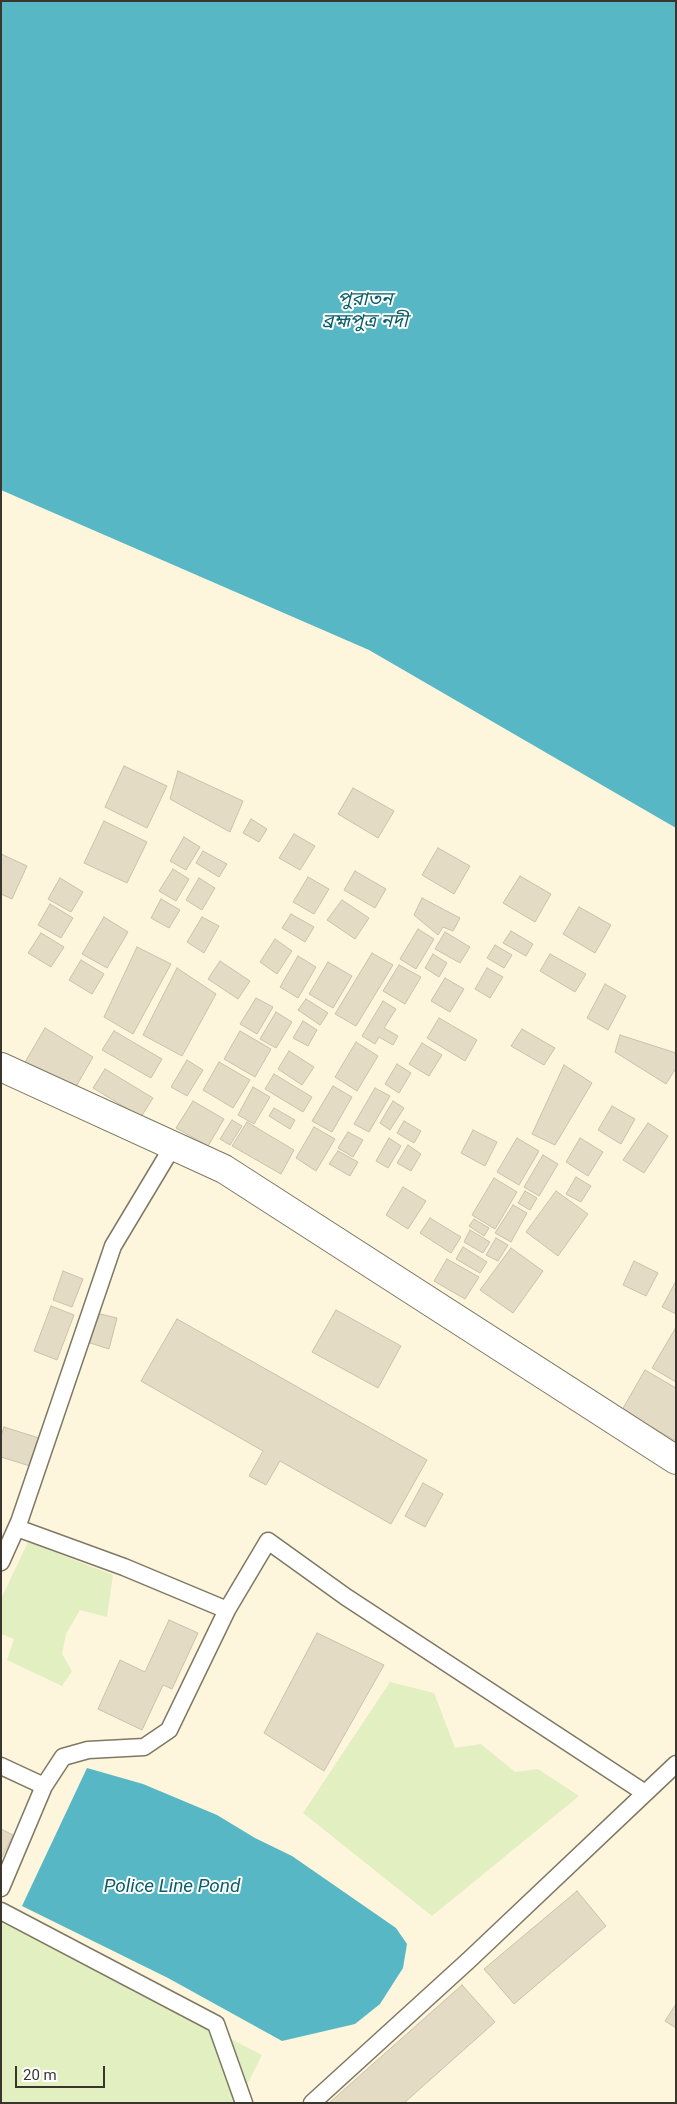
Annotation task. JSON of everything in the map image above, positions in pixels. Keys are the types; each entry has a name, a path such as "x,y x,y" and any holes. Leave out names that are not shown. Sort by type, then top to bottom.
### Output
{"street":[{"path":"1,1067 224,1169 676,1460"}],"lane":[{"path":"1,1562 18,1522 113,1246 173,1146"},
{"path":"18,1522 17,1528 124,1567 227,1610"},
{"path":"1,1888 44,1786 63,1757 88,1750 144,1747 169,1730 227,1610 268,1541 346,1597 645,1794"},
{"path":"312,2103 469,1960 676,1764"},
{"path":"1,1766 44,1786"},
{"path":"1,1911 216,2024 244,2103"}],"green space":[{"path":"28,1542 113,1575 107,1617 80,1610 66,1634 62,1654 72,1671 62,1686 7,1660 14,1639 1,1634 1,1599"},
{"path":"390,1682 434,1693 455,1748 481,1744 515,1772 538,1769 579,1796 432,1916 303,1813"},
{"path":"1,1921 262,2055 238,2103 1,2103"}],"water":[{"name":"পুরাতন ব্রহ্মপুত্র নদী","path":"1,1 676,1 676,828 369,650 1,490"},
{"name":"Police Line Pond","path":"87,1768 143,1784 217,1815 255,1838 292,1856 396,1928 407,1944 403,1968 380,2004 355,2024 282,2041 168,1978 22,1906"}],"building":[{"path":"124,766 167,786 147,828 105,807"},
{"path":"178,771 243,801 230,832 170,799"},
{"path":"353,788 394,811 378,838 338,814"},
{"path":"251,819 267,829 259,842 243,833"},
{"path":"104,821 147,842 127,883 84,863"},
{"path":"294,834 315,846 300,870 279,858"},
{"path":"184,837 200,847 186,870 170,861"},
{"path":"438,848 470,866 454,894 422,875"},
{"path":"203,851 227,864 219,877 196,863"},
{"path":"1,854 27,866 12,899 1,894"},
{"path":"173,869 189,879 176,901 159,891"},
{"path":"355,871 386,889 375,908 344,890"},
{"path":"520,876 551,894 535,922 503,903"},
{"path":"308,877 329,889 314,914 293,902"},
{"path":"60,878 83,892 71,912 48,899"},
{"path":"199,878 215,888 202,910 186,900"},
{"path":"422,898 460,918 453,931 443,927 438,935 414,915"},
{"path":"161,899 180,910 169,928 151,918"},
{"path":"342,900 369,918 355,939 327,920"},
{"path":"50,904 73,918 61,938 38,925"},
{"path":"579,907 611,925 595,953 563,934"},
{"path":"291,914 314,927 305,942 282,928"},
{"path":"104,917 128,932 107,968 82,954"},
{"path":"202,917 219,926 204,953 187,942"},
{"path":"418,929 434,939 416,969 400,959"},
{"path":"511,931 533,944 526,956 503,943"},
{"path":"445,932 470,947 460,963 435,949"},
{"path":"41,933 64,947 51,967 28,953"},
{"path":"275,939 292,951 277,974 260,962"},
{"path":"495,945 512,955 504,968 487,958"},
{"path":"137,947 171,964 133,1034 104,1017"},
{"path":"372,953 393,965 356,1026 335,1014"},
{"path":"433,954 447,963 439,977 425,968"},
{"path":"550,954 586,974 575,992 540,971"},
{"path":"298,956 316,967 298,998 280,987"},
{"path":"81,960 104,974 92,994 69,980"},
{"path":"220,961 250,981 238,999 208,979"},
{"path":"328,962 352,976 333,1008 309,994"},
{"path":"399,965 421,977 405,1004 383,991"},
{"path":"177,968 216,994 182,1056 143,1035"},
{"path":"487,968 503,977 490,998 475,989"},
{"path":"445,978 464,989 450,1012 431,1001"},
{"path":"605,984 626,996 608,1030 587,1018"},
{"path":"256,998 273,1007 257,1034 240,1024"},
{"path":"306,999 328,1013 320,1025 298,1010"},
{"path":"383,1001 396,1009 384,1028 398,1036 393,1045 379,1037 375,1044 362,1036"},
{"path":"276,1012 292,1022 276,1048 260,1039"},
{"path":"439,1018 477,1040 465,1061 427,1038"},
{"path":"303,1021 317,1030 308,1046 293,1038"},
{"path":"45,1028 93,1057 70,1097 21,1069"},
{"path":"522,1029 555,1048 544,1065 511,1046"},
{"path":"114,1031 162,1059 151,1078 102,1050"},
{"path":"240,1031 271,1049 255,1077 224,1059"},
{"path":"620,1035 676,1053 676,1068 666,1084 615,1052"},
{"path":"356,1042 378,1056 357,1091 335,1077"},
{"path":"422,1043 442,1055 429,1076 409,1064"},
{"path":"289,1051 314,1067 302,1085 278,1069"},
{"path":"187,1060 203,1070 187,1096 171,1087"},
{"path":"219,1062 250,1080 233,1108 203,1090"},
{"path":"397,1064 411,1073 399,1093 385,1084"},
{"path":"564,1065 592,1083 555,1145 532,1134"},
{"path":"105,1069 153,1098 141,1117 93,1088"},
{"path":"274,1074 312,1097 303,1112 265,1089"},
{"path":"333,1086 352,1097 332,1132 312,1121"},
{"path":"253,1087 270,1097 254,1124 238,1115"},
{"path":"375,1088 390,1096 369,1132 354,1124"},
{"path":"193,1101 224,1119 208,1146 176,1128"},
{"path":"393,1101 404,1108 390,1130 380,1123"},
{"path":"612,1106 635,1119 621,1144 598,1130"},
{"path":"274,1108 295,1120 290,1129 269,1116"},
{"path":"232,1120 242,1126 230,1145 220,1139"},
{"path":"404,1121 421,1131 414,1143 397,1133"},
{"path":"247,1122 294,1150 281,1174 232,1146"},
{"path":"648,1123 668,1136 644,1173 623,1160"},
{"path":"314,1127 335,1139 316,1171 296,1158"},
{"path":"473,1130 497,1142 485,1166 461,1153"},
{"path":"348,1132 363,1140 353,1157 338,1148"},
{"path":"389,1138 401,1146 388,1168 376,1161"},
{"path":"517,1138 539,1151 519,1185 497,1172"},
{"path":"580,1138 603,1152 588,1176 566,1162"},
{"path":"408,1145 421,1154 411,1171 397,1163"},
{"path":"338,1151 358,1162 350,1176 329,1164"},
{"path":"543,1155 558,1164 539,1196 524,1187"},
{"path":"576,1177 591,1186 581,1202 566,1194"},
{"path":"494,1178 517,1192 495,1229 472,1215"},
{"path":"403,1187 426,1201 408,1229 386,1215"},
{"path":"525,1191 537,1198 530,1210 518,1203"},
{"path":"556,1191 588,1214 558,1256 526,1232"},
{"path":"513,1205 527,1213 511,1242 495,1233"},
{"path":"430,1218 461,1237 451,1253 420,1233"},
{"path":"474,1219 489,1228 484,1236 469,1226"},
{"path":"470,1230 490,1242 483,1253 464,1242"},
{"path":"496,1238 508,1245 498,1261 486,1255"},
{"path":"463,1247 487,1262 480,1273 456,1259"},
{"path":"511,1248 543,1271 513,1313 480,1290"},
{"path":"447,1259 479,1277 465,1299 434,1281"},
{"path":"634,1261 658,1273 646,1296 623,1285"},
{"path":"63,1271 83,1279 72,1307 53,1300"},
{"path":"676,1281 676,1314 662,1307"},
{"path":"51,1306 74,1315 57,1360 34,1351"},
{"path":"336,1310 401,1346 378,1388 312,1352"},
{"path":"96,1313 117,1318 109,1349 87,1342"},
{"path":"177,1319 427,1460 391,1524 280,1461 266,1485 249,1476 263,1451 141,1381"},
{"path":"676,1329 676,1382 652,1368"},
{"path":"645,1370 676,1388 676,1441 622,1410"},
{"path":"4,1427 39,1438 30,1466 1,1457 1,1436"},
{"path":"423,1483 443,1494 425,1527 405,1516"},
{"path":"169,1620 198,1633 172,1689 163,1685 142,1730 98,1709 120,1660 145,1672"},
{"path":"317,1633 384,1665 324,1771 264,1733"},
{"path":"1,1829 13,1835 1,1859"},
{"path":"577,1891 606,1926 514,2004 484,1969"},
{"path":"462,1985 495,2022 404,2103 329,2103"},
{"path":"676,2004 676,2028 665,2021"}]}
